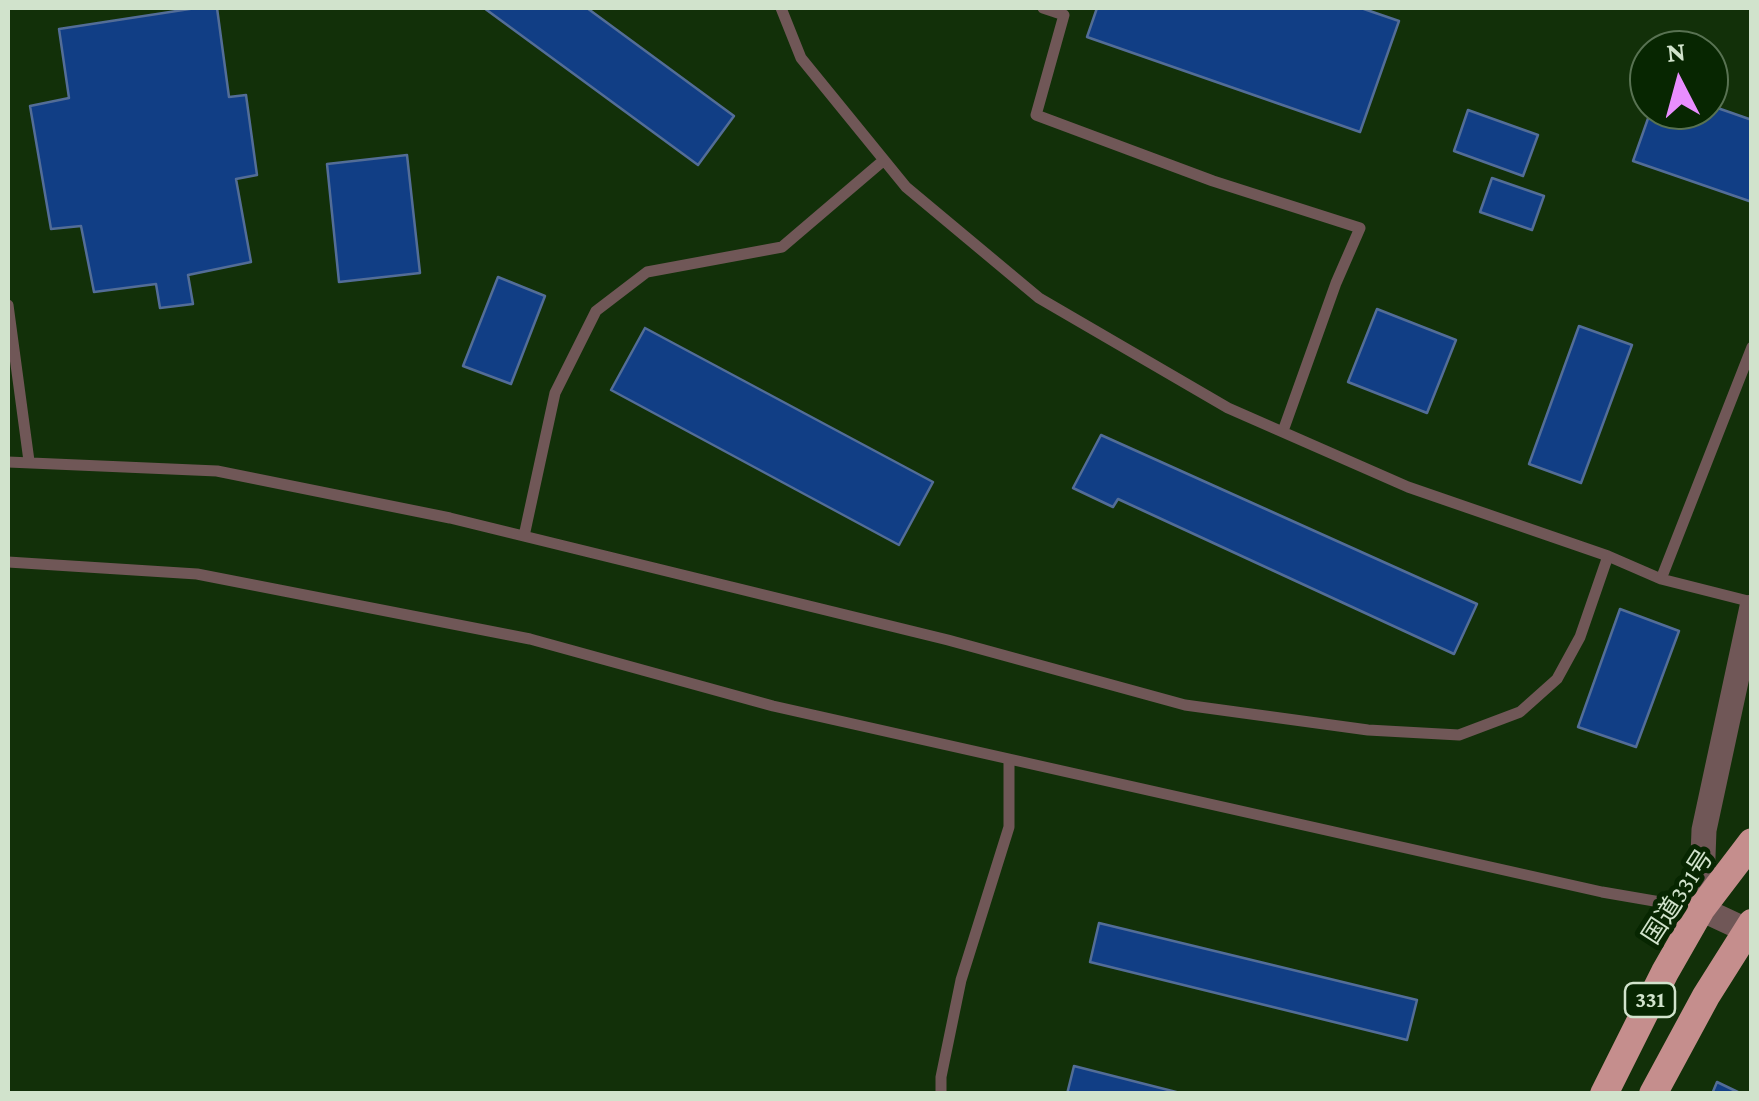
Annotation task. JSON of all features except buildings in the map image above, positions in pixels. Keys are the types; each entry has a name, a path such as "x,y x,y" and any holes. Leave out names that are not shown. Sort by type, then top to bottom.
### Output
{"highway":[{"name":"国道331号","path":"1604,1094 1701,909 1752,842"},
{"name":"331","path":"1652,1094 1749,926"}],"street":[{"path":"1749,926 1701,909 1704,830 1752,604"}],"lane":[{"path":"781,8 801,58 906,187 1038,298 1228,408 1408,488 1608,556 1661,580 1752,604"},
{"path":"1044,8 1064,15 1036,115 1213,180 1360,228 1284,431"},
{"path":"524,536 554,394 596,311 647,272 782,247 884,160"},
{"path":"8,305 29,461"},
{"path":"1661,580 1752,347"},
{"path":"8,462 217,472 450,518 948,640 1185,705 1368,730 1459,735 1520,712 1557,678 1580,637 1608,556"},
{"path":"8,562 196,574 530,638 773,706 1585,888 1701,909"},
{"path":"942,1094 941,1078 961,980 1009,827 1009,759"}]}
